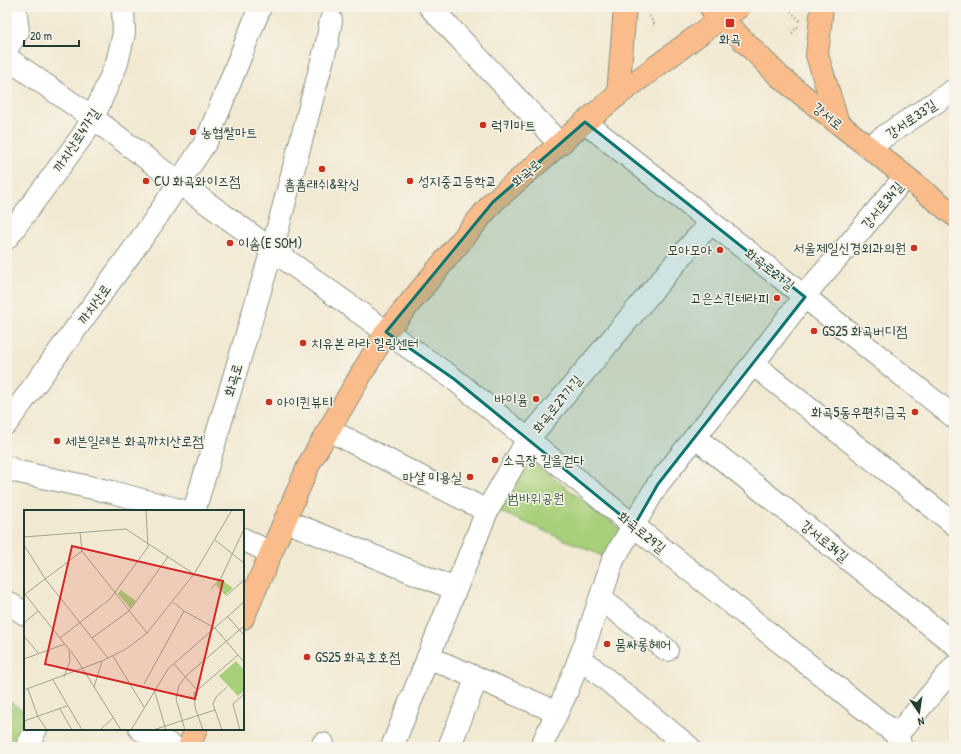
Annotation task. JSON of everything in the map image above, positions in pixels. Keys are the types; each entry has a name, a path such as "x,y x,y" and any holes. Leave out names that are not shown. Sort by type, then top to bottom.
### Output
{"main road":[{"path":"618,95 625,7"},
{"path":"822,7 817,55 838,123"},
{"name":"화곡로","path":"244,616 286,521 310,462 386,332 493,202 585,122 723,11"},
{"name":"강서로","path":"723,11 780,77 954,215"},
{"path":"189,747 196,730"}],"street":[{"path":"7,48 18,31 15,7"},
{"name":"까치산로4가길","path":"7,238 93,118 117,63 124,33 122,7"},
{"name":"까치산로","path":"7,423 152,224 207,140 260,7"},
{"path":"430,7 560,144"},
{"name":"화곡로","path":"194,510 272,250 327,43 331,20"},
{"path":"7,58 93,118 179,183 386,332"},
{"name":"강서로33길","path":"868,147 954,90"},
{"name":"화곡로27길","path":"585,122 954,417"},
{"name":"강서로34길","path":"541,747 566,694 580,658 613,560 658,484 696,438 813,285 905,177"},
{"name":"화곡로27가길","path":"392,747 487,511 528,439 694,241 712,223"},
{"name":"화곡로29길","path":"386,332 454,379 899,741"},
{"path":"753,364 954,524"},
{"path":"329,430 487,511"},
{"name":"강서로34길","path":"696,438 954,644"},
{"path":"7,467 20,472 112,492 179,510"},
{"path":"286,521 455,589"},
{"path":"244,540 271,553"},
{"path":"601,599 667,650"},
{"path":"7,602 24,613"},
{"path":"428,657 558,712"},
{"path":"580,658 689,747"},
{"path":"899,741 954,668"},
{"path":"449,747 477,678"},
{"path":"27,747 36,730"},
{"path":"142,730 174,747"}],"path":[{"path":"652,7 647,12 654,24"},
{"path":"792,11 801,23 792,33"}],"highlighted area":[{"path":"585,122 805,297 658,484 634,526 454,379 386,332 493,202"}],"green space":[{"name":"범바위공원","path":"527,458 621,529 605,557 496,510"},
{"path":"7,700 24,711 24,730 24,747 7,747"}],"place":[{"name":"화곡","path":"730,23"},
{"name":"럭키마트","path":"483,125"},
{"name":"농협쌀마트","path":"193,132"},
{"name":"춈춈래쉬&왁싱","path":"322,169"},
{"name":"CU 화곡와이즈점","path":"146,181"},
{"name":"성지중고등학교","path":"410,181"},
{"name":"이솜(E SOM)","path":"230,243"},
{"name":"서울제일신경외과의원","path":"914,248"},
{"name":"모아모아","path":"720,250"},
{"name":"고은스킨테라피","path":"777,298"},
{"name":"GS25 화곡버디점","path":"814,331"},
{"name":"치유본 라라 힐링센터","path":"303,343"},
{"name":"바이윰","path":"536,399"},
{"name":"아이퀸뷰티","path":"269,402"},
{"name":"화곡5동우편취급국","path":"915,412"},
{"name":"세븐일레븐 화곡까치산로점","path":"57,441"},
{"name":"소극장 길을걷다","path":"495,460"},
{"name":"마샬 미용실","path":"470,477"},
{"name":"뭄싸롱헤어","path":"607,644"},
{"name":"GS25 화곡호호점","path":"307,657"}]}
